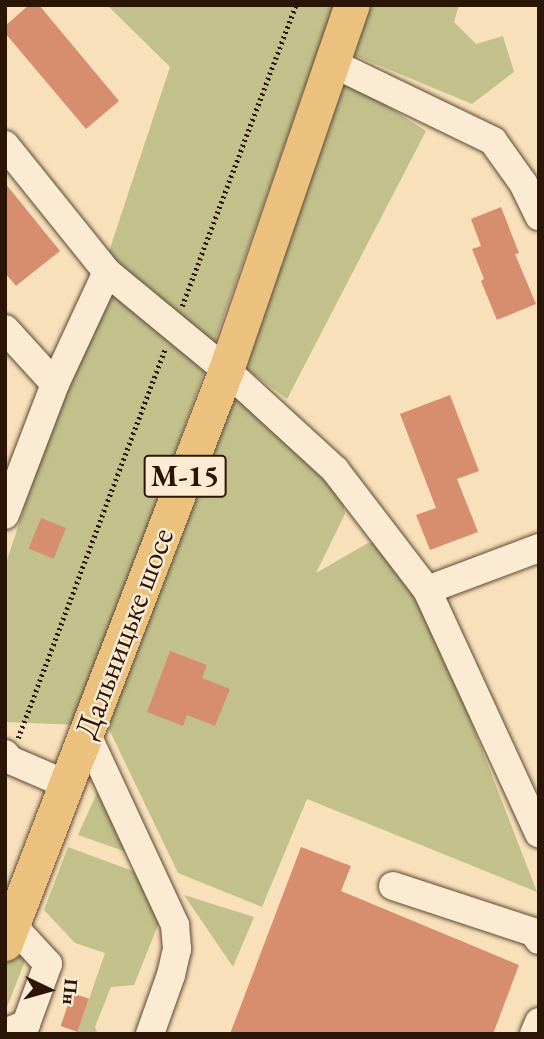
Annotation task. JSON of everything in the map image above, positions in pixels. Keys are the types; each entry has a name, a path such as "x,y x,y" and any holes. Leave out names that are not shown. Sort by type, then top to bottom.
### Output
{"main road":[{"name":"Дальницьке шосе","path":"9,934 226,370 352,5"}],"street":[{"path":"332,62 493,141 523,183 539,216"},
{"path":"5,145 107,272 226,370 335,470 427,590 539,834"},
{"path":"5,515 55,384 107,272"},
{"path":"5,329 55,384"},
{"path":"427,590 539,548"},
{"path":"86,733 175,925 177,950 150,1034"},
{"path":"7,758 66,784"},
{"path":"393,886 533,932 539,940"},
{"path":"5,1033 26,1024 48,964 9,934"},
{"path":"534,1034 539,1022"}],"path":[{"path":"7,758 296,5"}],"shaded area":[{"path":"107,5 334,5 79,725 5,722 5,566 170,67"},
{"path":"365,5 459,5 454,22 476,44 503,36 514,72 472,104 349,53"},
{"path":"339,75 426,131 287,399 241,365"},
{"path":"231,390 342,497 345,514 316,573 368,543 401,540 537,892 307,799 262,907 178,873 108,727"},
{"path":"104,777 141,857 78,835"},
{"path":"68,847 149,877 162,915 134,985 111,987 95,1027 98,1034 77,1034 105,953 75,943 44,910"},
{"path":"184,895 254,917 233,967"},
{"path":"29,947 5,1012 5,965 11,952"}],"building":[{"path":"29,5 39,5 119,101 86,129 5,33 5,26"},
{"path":"5,183 60,251 16,286 5,273"},
{"path":"501,207 519,253 515,254 536,304 497,320 481,281 484,279 472,249 481,246 471,219"},
{"path":"450,395 479,471 457,479 478,532 430,550 416,515 436,508 400,414"},
{"path":"41,518 66,528 54,559 29,549"},
{"path":"170,651 207,665 202,678 230,689 215,726 187,715 183,726 147,712"},
{"path":"301,847 351,866 341,891 519,965 493,1034 230,1034"},
{"path":"72,993 89,999 78,1032 61,1026"}]}
